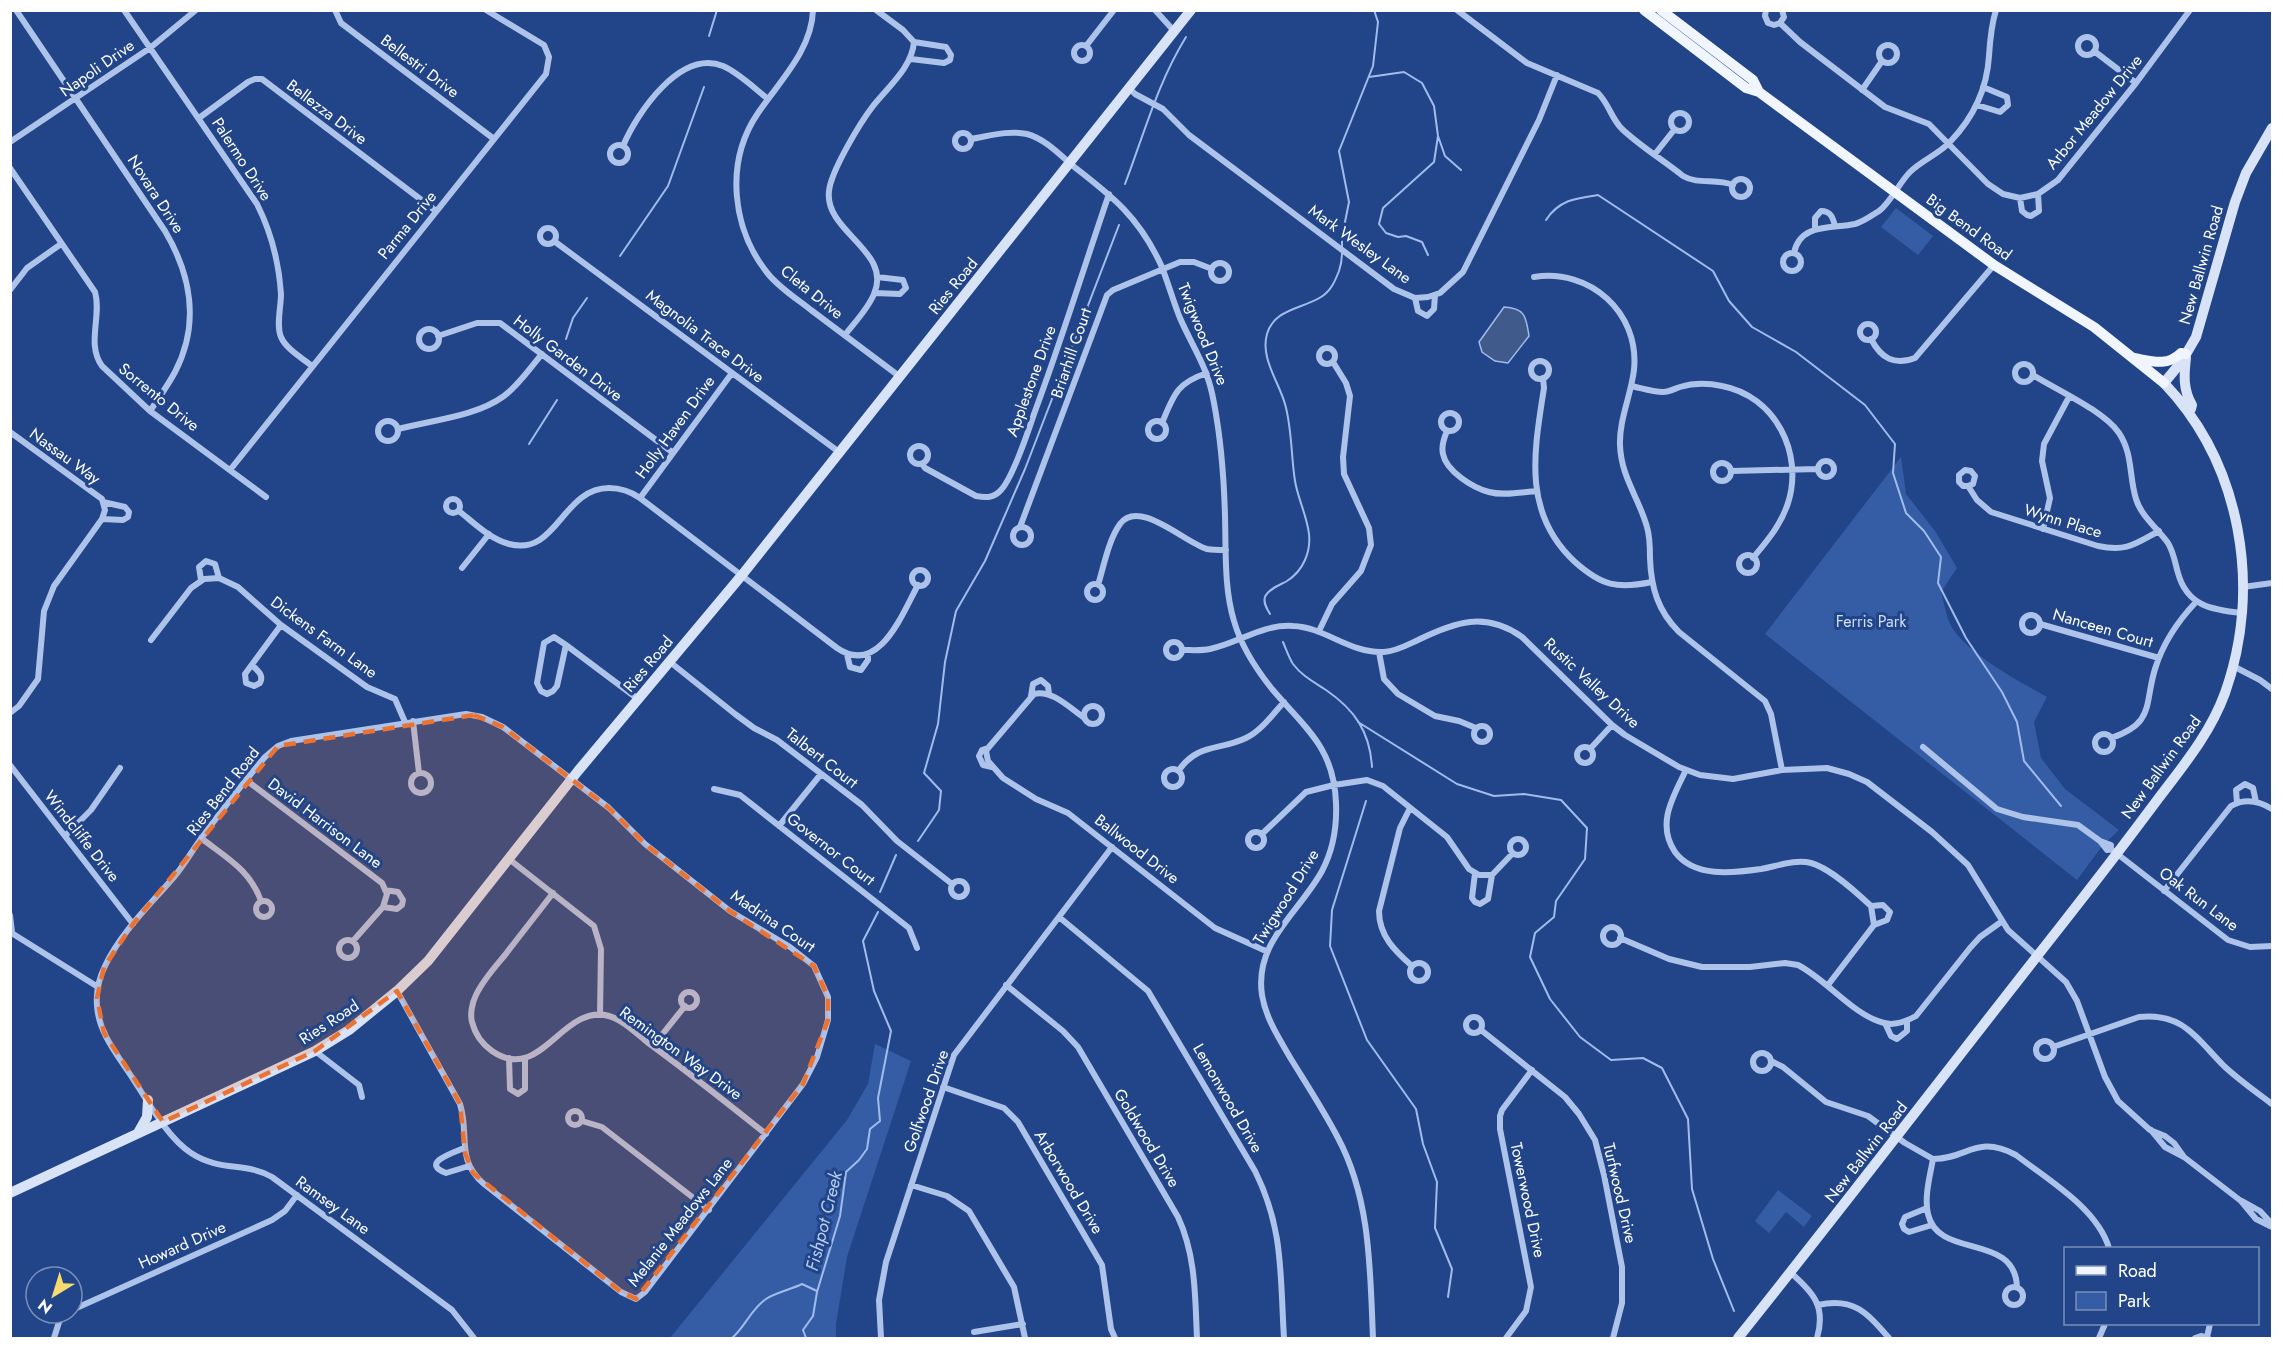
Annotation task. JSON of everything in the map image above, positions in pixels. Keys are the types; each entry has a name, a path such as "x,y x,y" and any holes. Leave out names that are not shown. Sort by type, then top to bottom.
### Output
{"main road":[{"name":"Big Bend Road","path":"1644,10 1746,88 1760,92 1994,265 2094,327 2164,383"},
{"name":"Big Bend Road","path":"1661,10 1753,80 1760,92"},
{"path":"2133,358 2162,362 2176,358 2181,353 2186,354"}],"street":[{"name":"Novara Drive","path":"16,10 177,251 188,286 189,323 176,371 150,411"},
{"name":"Palermo Drive","path":"124,10 257,204 273,247 280,285 280,335 289,347 312,366"},
{"name":"Napoli Drive","path":"10,142 150,48 196,10"},
{"name":"Bellestri Drive","path":"335,10 341,23 494,139"},
{"name":"Parma Drive","path":"230,470 546,74 549,57 544,45 486,10"},
{"name":"Cleta Drive","path":"813,10 808,35 801,53 753,120 740,155 736,191 743,227 757,257 770,276 899,376"},
{"path":"876,10 903,30 914,42 946,47 951,52 951,57 944,63 911,59"},
{"path":"1086,46 1114,10"},
{"path":"1155,10 1174,32"},
{"name":"Ries Road","path":"10,1193 315,1051 349,1030 398,991 421,969 572,779 742,575 1071,164 1191,10"},
{"path":"1457,10 1527,63 1598,93 1622,129 1688,179 1717,180 1733,185"},
{"path":"1766,10 1765,19 1774,25 1780,23 1784,17 1782,10"},
{"path":"1794,253 1801,238 1815,229 1855,224 1864,221 1881,209 1910,171 1949,143 1977,105 1983,87 1989,56 1991,26 1996,10"},
{"name":"Arbor Meadow Drive","path":"2020,198 2038,194 2058,180 2136,83 2190,10"},
{"path":"1780,23 1800,42 1894,112 1929,124 1988,184 2003,194 2020,198 2022,211 2027,216 2039,210 2038,194"},
{"path":"845,335 875,293 877,277 874,265 866,253 830,209 829,188 860,126 911,59 914,42"},
{"path":"2094,51 2136,83"},
{"path":"1862,90 1882,61"},
{"path":"623,146 640,114 672,79 692,66 714,64 725,67 768,99"},
{"path":"1415,298 1418,311 1426,316 1434,309 1435,295 1452,284 1467,264 1539,120 1557,75"},
{"name":"Bellezza Drive","path":"199,118 248,82 255,79 262,80 436,211"},
{"path":"1977,105 2000,112 2008,105 2007,97 1983,87"},
{"name":"Mark Wesley Lane","path":"1129,88 1146,101 1163,109 1189,135 1394,289 1415,298 1435,295"},
{"name":"New Ballwin Road","path":"1738,1338 1897,1137 2037,956 2114,851 2205,736 2220,706 2233,666 2242,613 2243,587 2238,535 2226,483 2207,440 2190,412 2164,383 2196,337 2235,202 2246,173 2272,128"},
{"path":"1655,154 1674,130"},
{"name":"Twigwood Drive","path":"971,139 1008,133 1027,134 1043,141 1109,194 1141,228 1163,269 1181,319 1207,373 1216,413 1222,464 1231,606 1240,638 1255,665 1284,702 1308,727 1322,748 1334,785 1335,829 1327,860 1266,951 1261,987 1269,1020 1349,1161 1360,1199 1370,1265 1373,1338"},
{"name":"Sorrento Drive","path":"10,168 95,292 97,306 94,337 98,360 109,374 150,411 266,497"},
{"name":"Applestone Drive","path":"922,464 925,468 976,496 985,498 993,496 1004,486 1053,363 1109,194"},
{"path":"1815,229 1815,218 1821,211 1832,215 1835,226"},
{"name":"Magnolia Trace Drive","path":"554,241 839,452"},
{"path":"10,290 27,268 61,244"},
{"name":"Briarhill Court","path":"1020,527 1065,411 1103,302 1113,290 1186,261 1212,269"},
{"path":"1871,339 1881,355 1889,359 1896,362 1915,358 1994,265"},
{"path":"1534,277 1547,275 1581,281 1611,300 1622,316 1633,341 1635,361 1622,423 1620,447 1622,466 1648,529 1652,582 1657,602 1673,625 1765,701 1771,714 1782,770"},
{"path":"875,293 900,294 906,288 903,280 877,277"},
{"name":"Holly Garden Drive","path":"438,336 477,323 492,322 506,326 672,452"},
{"path":"398,429 473,411 492,403 516,385 542,354"},
{"path":"2186,354 2184,382 2192,405 2190,412"},
{"path":"1318,631 1332,604 1361,572 1371,545 1369,528 1344,474 1343,457 1350,396 1346,383 1333,362"},
{"name":"Holly Haven Drive","path":"640,498 732,373"},
{"path":"1162,423 1184,383 1207,373"},
{"path":"2033,375 2102,416 2118,431 2129,453 2139,506 2170,547 2184,588 2196,602 2217,610 2242,613"},
{"path":"1543,378 1544,388 1535,447 1537,491 1540,508 1550,531 1563,549 1581,567 1612,585 1627,587 1652,582"},
{"path":"1631,386 1664,392 1690,385 1716,385 1748,396 1768,412 1782,429 1793,469 1792,486 1785,512 1774,532 1753,558"},
{"path":"2043,529 2050,498 2043,468 2044,444 2069,397"},
{"path":"1447,431 1443,442 1443,457 1456,473 1472,484 1490,493 1537,491"},
{"name":"Nassau Way","path":"10,432 102,499 105,510 102,519 123,520 128,517 129,512 125,507 103,502"},
{"path":"1731,471 1818,469"},
{"name":"Wynn Place","path":"1968,486 1977,500 1991,512 2098,546 2121,549 2138,543 2159,531"},
{"path":"459,511 489,534 508,544 523,546 547,535 573,504 590,491 604,488 627,490 847,654 860,656 868,654 889,638 918,585"},
{"path":"1098,585 1116,531 1124,519 1130,516 1144,516 1207,548 1226,550"},
{"path":"10,713 25,698 38,679 44,611 54,586 102,519"},
{"path":"462,568 489,534"},
{"name":"Dickens Farm Lane","path":"151,640 186,593 201,580 199,567 206,561 212,562 216,566 219,578 238,587 281,625 367,687 395,699 409,722"},
{"path":"201,580 219,578"},
{"path":"2243,587 2272,583"},
{"path":"2111,738 2123,734 2143,718 2149,704 2154,669 2159,658 2171,632 2196,602"},
{"name":"Rustic Valley Drive","path":"1182,650 1208,649 1279,626 1295,626 1318,631 1358,649 1379,652 1395,650 1454,624 1479,621 1497,625 1522,637 1612,725 1654,753 1686,770 1712,777 1733,779 1782,770 1827,768 1866,782 1950,846 1968,865 2001,922 2066,982 2077,1001 2105,1077 2118,1101 2151,1130 2165,1147 2184,1157 2241,1201 2256,1219 2272,1225"},
{"name":"Nanceen Court","path":"2040,624 2159,658"},
{"path":"252,665 281,625"},
{"path":"566,645 557,686 550,693 543,693 538,689 537,683 544,643 554,637 566,645 638,699"},
{"path":"1379,652 1384,679 1398,694 1434,716 1459,721 1476,728"},
{"path":"847,654 850,668 861,670 868,660 868,654"},
{"name":"Talbert Court","path":"670,662 735,714 754,728 777,740 870,812 897,841 952,884"},
{"path":"2233,666 2271,686"},
{"name":"Ballwood Drive","path":"1083,717 1049,694 1048,686 1041,680 1033,684 1031,696 988,748 986,755 992,767 1021,790 1068,813 1215,928 1266,951"},
{"path":"1031,696 1038,692 1049,694"},
{"path":"1179,770 1186,760 1198,752 1251,735 1284,702"},
{"name":"Ries Bend Road","path":"163,1122 104,1034 97,1006 98,987 107,962 133,924 175,876 201,838 271,752 291,741 466,714 482,717 503,727 572,779"},
{"path":"409,722 420,773"},
{"path":"1590,749 1612,725"},
{"path":"1923,747 1997,809 2024,817 2078,825 2100,841 2107,850 2114,851"},
{"name":"Windcliffe Drive","path":"10,765 133,924"},
{"path":"65,836 91,810 120,768"},
{"path":"1686,770 1666,818 1667,835 1683,860 1703,870 1720,872 1750,870 1800,861 1811,863 1825,868 1871,906 1874,925"},
{"path":"779,826 820,774"},
{"name":"Madrina Court","path":"572,779 617,815 645,844 738,917 790,946 807,959 820,976 828,997 822,1044 808,1076 766,1134"},
{"name":"David Harrison Lane","path":"246,780 376,877 385,890 386,900 383,907 353,941"},
{"path":"1262,834 1306,792 1367,780 1376,782 1447,837 1469,869 1483,876 1492,875"},
{"path":"2237,803 2236,790 2245,784 2253,788 2252,802"},
{"name":"Governor Court","path":"714,789 740,795 909,928 917,948"},
{"path":"2164,891 2226,810 2237,803 2252,802 2272,809"},
{"path":"1410,808 1400,828 1379,911 1379,920 1388,943 1412,966"},
{"path":"201,838 248,875 261,901"},
{"name":"Golfwood Drive","path":"881,1338 879,1308 886,1262 954,1054 1112,847"},
{"name":"Oak Run Lane","path":"2114,851 2221,935 2235,943 2250,947 2272,946"},
{"path":"1475,873 1472,898 1480,904 1488,899 1492,875 1513,854"},
{"path":"509,859 590,922 596,931 601,949 600,1014"},
{"name":"David Harrison Lane","path":"383,907 397,909 402,906 403,900 398,892 385,890"},
{"path":"509,1058 510,1089 518,1094 525,1089 525,1058 509,1058 489,1049 477,1036 471,1019 473,1003 485,980 553,894"},
{"path":"1828,985 1874,925 1887,920 1890,912 1883,905 1871,906"},
{"path":"10,915 11,932 98,987"},
{"name":"Lemonwood Drive","path":"1059,917 1148,991 1255,1171 1267,1196 1278,1236 1284,1338"},
{"path":"1620,938 1662,957 1702,967 1750,967 1785,963 1798,965 1870,1017 1885,1023 1907,1021 1923,1008 1980,937 2001,922"},
{"name":"Goldwood Drive","path":"1006,985 1063,1031 1078,1047 1178,1217 1192,1260 1197,1338"},
{"name":"Melanie Meadows Lane","path":"398,991 460,1104 464,1118 464,1148 469,1166 484,1184 621,1292 636,1299 645,1292 766,1134"},
{"path":"653,1046 684,1006"},
{"name":"Remington Way Drive","path":"525,1058 543,1050 573,1023 591,1015 600,1014 616,1019 766,1134"},
{"path":"2053,1047 2139,1017 2159,1017 2176,1021 2193,1032 2231,1072 2272,1104"},
{"path":"1885,1023 1891,1036 1897,1039 1907,1031 1907,1021"},
{"name":"Turfwood Drive","path":"1481,1030 1555,1088 1573,1106 1590,1130 1598,1150 1622,1267 1622,1303 1613,1338"},
{"path":"315,1051 359,1085 362,1098"},
{"path":"1771,1061 1783,1067 1826,1102 1868,1116 1923,1155 1933,1159 1988,1145 2006,1149 2089,1214 2103,1233 2109,1247"},
{"name":"Towerwood Drive","path":"1506,1338 1526,1311 1531,1287 1500,1129 1500,1116 1502,1110 1532,1071"},
{"name":"Arborwood Drive","path":"943,1087 1004,1108 1018,1122 1100,1259 1111,1329 1115,1338"},
{"path":"138,1134 147,1118 148,1100"},
{"path":"582,1120 602,1127 709,1210"},
{"name":"Ramsey Lane","path":"163,1122 172,1135 192,1153 218,1165 251,1169 267,1174 452,1310 474,1338"},
{"path":"464,1148 442,1156 437,1166 440,1171 446,1173 469,1166"},
{"path":"1933,1159 1927,1208 1932,1225 1952,1240 2002,1257 2012,1267 2016,1287"},
{"path":"911,1185 947,1196 969,1211 1012,1282 1018,1299 1025,1338"},
{"name":"Howard Drive","path":"84,1305 272,1220 285,1211 297,1195"},
{"path":"1927,1208 1905,1217 1902,1224 1909,1232 1932,1225"},
{"path":"1791,1273 1810,1291 1818,1305 1821,1321 1817,1338"},
{"path":"1818,1305 1843,1303 1858,1308 1869,1316 1889,1338"},
{"path":"974,1332 1023,1324"},
{"path":"2195,1338 2201,1336 2207,1338"}],"highlighted area":[{"path":"474,715 503,727 609,808 645,844 730,911 814,966 828,997 828,1020 803,1084 636,1299 621,1292 473,1173 465,1153 460,1104 397,991 315,1051 163,1122 104,1033 97,998 104,967 133,924 278,746"}],"green space":[{"path":"1896,208 1933,236 1918,255 1881,227"},
{"name":"Ferris Park","path":"1901,457 1906,494 1935,531 1957,568 1941,592 1950,624 1957,635 1980,656 2047,697 2034,722 2041,758 2065,789 2119,830 2103,845 2077,880 1765,634"},
{"path":"875,1044 911,1061 847,1257 836,1324 836,1338 670,1338 847,1120 868,1084"},
{"path":"1778,1190 1812,1216 1804,1227 1786,1212 1769,1233 1755,1221"}],"shaded area":[{"path":"1504,307 1517,309 1524,315 1529,336 1508,363 1495,361 1482,352 1479,342"}],"waterway":[{"path":"709,36 717,10"},
{"path":"1342,248 1349,202 1339,151 1373,66 1378,22 1374,10"},
{"path":"1125,184 1159,90 1186,37"},
{"path":"1369,77 1404,72 1422,83 1434,106 1438,136 1445,156 1461,170"},
{"path":"620,256 668,186 704,87"},
{"path":"1428,255 1422,242 1406,236 1398,237 1386,233 1379,224 1383,208 1434,162 1438,136"},
{"path":"1546,220 1562,204 1598,195 1713,271 1729,301 1752,327 1796,352 1865,405 1895,444 1893,473 1906,513 1924,531 1941,557 1938,583 1966,638 2002,692 2017,722 2024,761 2061,806"},
{"path":"918,841 939,810 941,791 924,773 938,724 945,662 956,611 985,561 1025,469 1119,225"},
{"path":"1270,614 1265,604 1265,597 1271,589 1293,577 1302,566 1309,548 1309,534 1295,481 1287,413 1266,352 1267,334 1282,314 1314,301 1327,292 1339,271 1342,253"},
{"path":"566,339 573,318 587,298"},
{"path":"529,444 557,400"},
{"path":"1283,642 1293,664 1353,714 1368,743 1372,767"},
{"path":"1358,722 1457,784 1494,796 1524,794 1561,800 1587,828 1585,859 1556,901 1554,917 1535,933 1530,957 1550,999 1580,1037 1611,1060 1643,1058 1662,1068 1688,1119 1692,1189 1713,1259 1734,1311"},
{"path":"1366,801 1332,910 1330,946 1367,1040 1416,1109 1423,1144 1437,1182 1435,1228 1452,1269 1448,1297"},
{"path":"880,892 896,855"},
{"name":"Fishpot Creek","path":"806,1338 803,1330 813,1316 817,1292 840,1216 846,1172 867,1149 870,1129 880,1121 878,1098 891,1031 874,991 863,941 878,912"},
{"path":"732,1338 756,1308 769,1297 802,1284 817,1291"}]}
